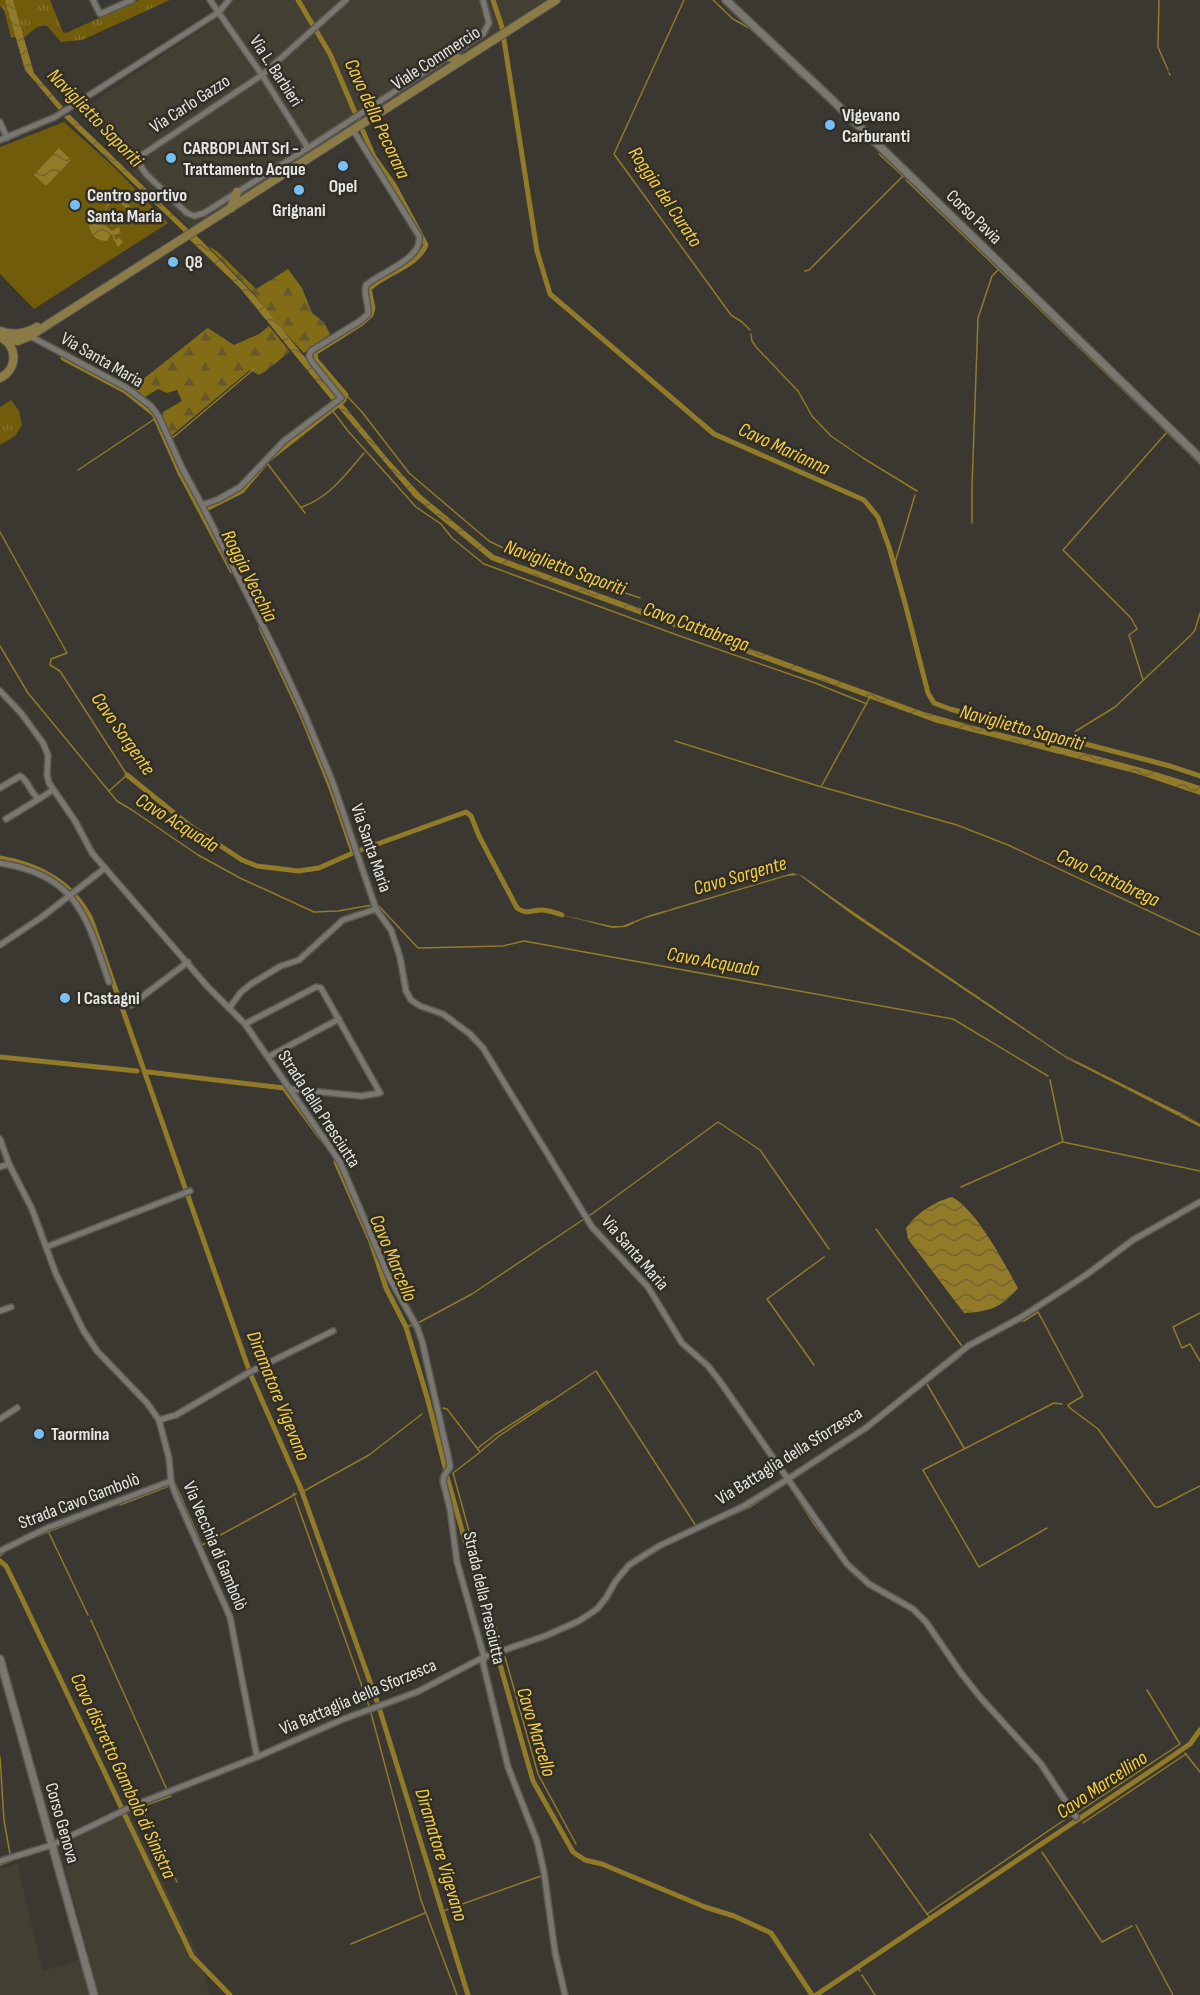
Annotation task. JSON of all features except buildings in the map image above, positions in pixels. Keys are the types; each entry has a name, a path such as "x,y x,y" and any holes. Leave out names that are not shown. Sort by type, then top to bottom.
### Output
{"main road":[{"name":"Viale Commercio","path":"2,339 18,341 30,336 556,0"},
{"name":"Corso Pavia","path":"726,0 828,96 1200,458"},
{"path":"447,57 463,59"},
{"path":"231,208 237,192"},
{"path":"0,331 9,334 30,331 75,308"},
{"name":"Viale Commercio","path":"0,378 10,370 21,345 30,336"},
{"name":"Viale Commercio","path":"2,339 12,348 14,359"},
{"name":"Corso Genova","path":"0,1659 94,1995"}],"street":[{"path":"93,0 100,14 132,0"},
{"name":"Via L. Barbieri","path":"210,0 262,75 308,148"},
{"path":"0,140 63,112 219,12 229,0"},
{"name":"Via Carlo Gazzo","path":"237,192 204,213 194,216 187,213 146,174 136,159 262,75 346,0"},
{"path":"237,192 356,117 487,29 488,17 483,0"},
{"path":"0,122 7,138"},
{"path":"204,508 240,487 284,441 339,401 312,362 309,356 311,351 368,314 364,290 366,285 408,259 420,243 419,236 357,128"},
{"name":"Via Santa Maria","path":"30,336 127,388 159,417 305,715 336,793 376,909 391,930 400,957 408,996 420,1006 443,1014 470,1034 483,1048 592,1227 648,1287 682,1343 708,1366 847,1564 869,1584 913,1609 926,1622 980,1697 1041,1764 1076,1817"},
{"name":"Strada della Presciutta","path":"0,691 21,713 43,743 48,755 47,775 53,790 75,821 92,853 207,986 245,1024 345,1171 389,1277 417,1327 449,1460 450,1467 443,1481 450,1509 457,1562 484,1657 483,1663 508,1767 537,1841 555,1952 565,1995"},
{"path":"0,788 20,776 24,778 39,799"},
{"path":"6,819 53,790"},
{"path":"0,863 19,866 42,874 73,894 88,921 109,982"},
{"path":"0,945 73,894 105,868"},
{"path":"230,1007 241,992 251,984 281,966 299,960 343,920 376,909"},
{"path":"131,1005 188,962"},
{"path":"245,1024 316,987 321,988 380,1092 361,1096 290,1089"},
{"path":"268,1058 339,1019"},
{"name":"Via Vecchia di Gambolò","path":"0,1140 9,1164 32,1209 56,1274 91,1344 147,1403 159,1420 169,1458 171,1481 178,1502 230,1617 257,1757"},
{"path":"0,1167 9,1164"},
{"path":"46,1247 190,1191"},
{"name":"Via Battaglia della Sforzesca","path":"0,1861 52,1845 123,1810 417,1692 484,1657 579,1621 597,1609 629,1565 659,1546 744,1506 788,1479 867,1427 968,1346 1020,1318 1086,1275 1133,1240 1200,1202"},
{"path":"0,1311 11,1307"},
{"path":"159,1420 176,1415 251,1372 333,1331"},
{"path":"0,1419 17,1408"},
{"name":"Strada Cavo Gambolò","path":"0,1551 47,1528 171,1481"}],"shaded area":[{"path":"234,0 547,0 191,228 131,171 82,110 218,18"},
{"path":"128,1810 198,1954 210,1995 0,1995 0,1869 17,1863 43,1971 89,1957 60,1847"}],"green space":[{"path":"0,0 50,0 63,32 66,33 139,0 170,0 82,40 61,42 47,26 37,28 23,38 11,37"},
{"name":"Centro sportivo Santa Maria","path":"64,122 115,168 168,223 34,309 0,274 0,147"},
{"path":"208,246 217,251 256,289 288,269 302,288 312,313 324,322 330,334 304,353 272,319 256,296"},
{"path":"269,326 290,352 259,375 250,370 171,436 163,419 163,412 182,401 177,390 167,393 158,389 145,397 132,388 208,328 234,345 259,334"},
{"path":"11,400 19,411 22,425 15,436 0,445 0,407"}],"water":[{"path":"5,0 13,0 34,73 63,107 59,110 25,70"},
{"path":"69,114 189,230 185,233 64,117"},
{"path":"59,148 71,160 46,186 34,175"},
{"path":"116,192 141,217 138,219 113,197 105,212 109,222 105,221 103,224 112,231 119,227 121,234 115,235 114,238 117,240 118,237 123,242 118,247 111,234 107,241 97,239 91,232 89,223 91,213 97,211 104,213 109,199"},
{"path":"195,234 255,296 339,399 334,403 240,288 189,239"},
{"path":"342,403 421,495 494,555 921,711 1166,775 1200,786 1200,795 1138,774 937,723 491,560 414,497 337,406"},
{"path":"793,873 803,876 1064,1055 1185,1115 1200,1124 1200,1127 1066,1058 854,916 799,875 787,876 643,919 626,927 612,928 558,914 612,926 622,926 650,915"},
{"path":"952,1197 971,1213 980,1225 1018,1288 1001,1304 988,1310 964,1313 908,1239 906,1228 920,1213"}],"waterway":[{"name":"Cavo della Pecorara","path":"298,0 330,54 374,157 394,185 426,245 416,259 369,289 373,308 371,315 361,324 315,353 316,360 346,395 345,397"},
{"name":"Cavo Marianna","path":"493,0 502,27 537,251 550,294 714,434 864,500 878,517 889,547 928,693 934,703 1028,731 1170,766 1200,776"},
{"name":"Roggia del Curato","path":"684,0 614,154 731,315 750,330"},
{"path":"713,0 733,19 751,29 802,78"},
{"path":"1159,0 1158,47 1168,70"},
{"path":"879,154 904,177"},
{"path":"805,271 809,270 903,176"},
{"path":"906,180 1200,464"},
{"path":"972,523 978,318 992,276 998,270"},
{"name":"Roggia del Curato","path":"751,334 756,347 798,391 812,416 831,436 917,491"},
{"name":"Roggia Vecchia","path":"63,358 125,391 154,414 179,471 232,571"},
{"path":"166,441 254,369"},
{"name":"Naviglietto Saporiti","path":"346,395 409,473 489,541 526,559 640,598"},
{"name":"Cavo della Pecorara","path":"202,511 242,491 269,459 344,400"},
{"name":"Cavo Cattabrega","path":"332,410 416,507 441,524 452,538 484,564 815,683 867,704"},
{"path":"78,470 156,418"},
{"path":"1143,680 1129,635 1137,629 1131,618 1063,550 1167,432"},
{"path":"302,507 329,491 364,453"},
{"path":"267,463 305,513"},
{"name":"Roggia del Curato","path":"894,566 915,495"},
{"name":"Cavo Sorgente","path":"0,532 67,653 51,659 50,665 60,671 127,775 109,791"},
{"name":"Naviglietto Saporiti","path":"1070,740 1076,731 1115,707 1191,635 1195,630 1200,613"},
{"name":"Roggia Vecchia","path":"261,628 303,718 353,852"},
{"name":"Cavo Acquada","path":"0,646 28,693 117,801 198,855 240,878 314,912 338,911 372,905"},
{"name":"Cavo Cattabrega","path":"822,785 870,697"},
{"name":"Cavo Cattabrega","path":"675,741 815,785 957,825 1008,845 1200,935"},
{"name":"Cavo Sorgente","path":"127,775 189,825 242,860 257,866 298,871 319,868 355,852"},
{"name":"Cavo Sorgente","path":"358,851 466,812 471,816 517,908 526,912 544,910 562,915"},
{"name":"Diramatore Vigevano","path":"0,858 28,865 53,877 74,895 91,919 250,1373 301,1489 378,1704 468,1995"},
{"name":"Cavo Acquada","path":"377,904 418,948 503,946 524,941 953,1019 1048,1076"},
{"name":"Cavo Marcello","path":"0,1057 137,1071"},
{"name":"Cavo Marcello","path":"148,1072 284,1088 321,1138"},
{"name":"Cavo Acquada","path":"1050,1080 1063,1142 1200,1171"},
{"path":"589,1216 718,1122 760,1150 829,1249"},
{"path":"961,1187 1062,1142"},
{"name":"Cavo Marcello","path":"336,1162 371,1242 386,1288 406,1327 446,1471"},
{"path":"418,1323 472,1294 584,1219"},
{"path":"876,1229 962,1346"},
{"path":"814,1365 767,1299 824,1257"},
{"name":"Cavo distretto Gambolò di Sinistra","path":"1020,1321 1038,1312 1083,1396 1068,1405 1098,1429 1155,1507 1200,1486"},
{"name":"Cavo distretto Gambolò di Sinistra","path":"1200,1313 1173,1327 1182,1348 1190,1344 1200,1361"},
{"name":"Cavo Marcello","path":"406,1327 412,1325"},
{"name":"Cavo distretto Gambolò di Sinistra","path":"872,1426 961,1356"},
{"name":"Cavo distretto Gambolò di Sinistra","path":"443,1408 447,1409 480,1452 499,1436 596,1371 696,1526"},
{"name":"Cavo distretto Gambolò di Sinistra","path":"927,1384 964,1448"},
{"name":"Cavo distretto Gambolò di Sinistra","path":"478,1448 548,1401"},
{"name":"Cavo distretto Gambolò di Sinistra","path":"1047,1528 979,1567 923,1470 1054,1403 1062,1404"},
{"name":"Cavo distretto Gambolò di Sinistra","path":"304,1491 369,1455 422,1414"},
{"name":"Cavo distretto Gambolò di Sinistra","path":"837,1450 866,1431"},
{"path":"479,1453 453,1473 501,1647"},
{"name":"Cavo Marcello","path":"447,1477 533,1781 573,1852 585,1860 602,1864 771,1933 812,1995"},
{"name":"Cavo distretto Gambolò di Sinistra","path":"175,1483 202,1545 296,1494"},
{"name":"Cavo distretto Gambolò di Sinistra","path":"699,1530 750,1507 784,1485"},
{"name":"Cavo distretto Gambolò di Sinistra","path":"789,1485 814,1524 845,1565"},
{"name":"Cavo distretto Gambolò di Sinistra","path":"120,1505 169,1486"},
{"name":"Cavo distretto Gambolò di Sinistra","path":"295,1498 369,1706"},
{"name":"Cavo distretto Gambolò di Sinistra","path":"30,1539 96,1513"},
{"name":"Cavo distretto Gambolò di Sinistra","path":"49,1533 88,1615"},
{"name":"Cavo distretto Gambolò di Sinistra","path":"0,1556 9,1549"},
{"name":"Cavo distretto Gambolò di Sinistra","path":"0,1561 6,1566 15,1584 192,1956 230,1995"},
{"name":"Cavo distretto Gambolò di Sinistra","path":"852,1572 862,1581"},
{"path":"91,1620 167,1790"},
{"path":"505,1657 538,1774 576,1844"},
{"name":"Cavo Marcellino","path":"1078,1812 1180,1744 1147,1690"},
{"name":"Cavo distretto Gambolò di Sinistra","path":"371,1713 421,1900 457,1995"},
{"name":"Cavo Marcellino","path":"816,1995 1190,1744 1200,1730"},
{"name":"Cavo Marcellino","path":"1185,1753 1200,1772"},
{"path":"1083,1823 1186,1754"},
{"name":"Cavo Cattabrega","path":"0,1757 4,1820 10,1854"},
{"path":"171,1796 141,1807 177,1882"},
{"name":"Cavo Marcellino","path":"927,1914 1070,1816"},
{"name":"Cavo Marcellino","path":"870,1834 930,1918"},
{"name":"Cavo Marcellino","path":"1042,1852 1102,1942 1132,1926"},
{"name":"Cavo Cattabrega","path":"0,1865 11,1861"},
{"path":"443,1911 541,1876"},
{"path":"351,1944 425,1913"},
{"name":"Cavo Marcellino","path":"1136,1925 1173,1995"},
{"name":"Cavo Marcellino","path":"857,1966 860,1971"},
{"path":"862,1975 875,1995"}],"place":[{"name":"Vigevano Carburanti","path":"830,125"},
{"name":"CARBOPLANT Srl - Trattamento Acque","path":"171,158"},
{"name":"Opel","path":"343,166"},
{"name":"Grignani","path":"299,190"},
{"name":"Centro sportivo Santa Maria","path":"75,205"},
{"name":"Q8","path":"173,262"},
{"name":"I Castagni","path":"65,998"},
{"name":"Taormina","path":"39,1434"}]}
